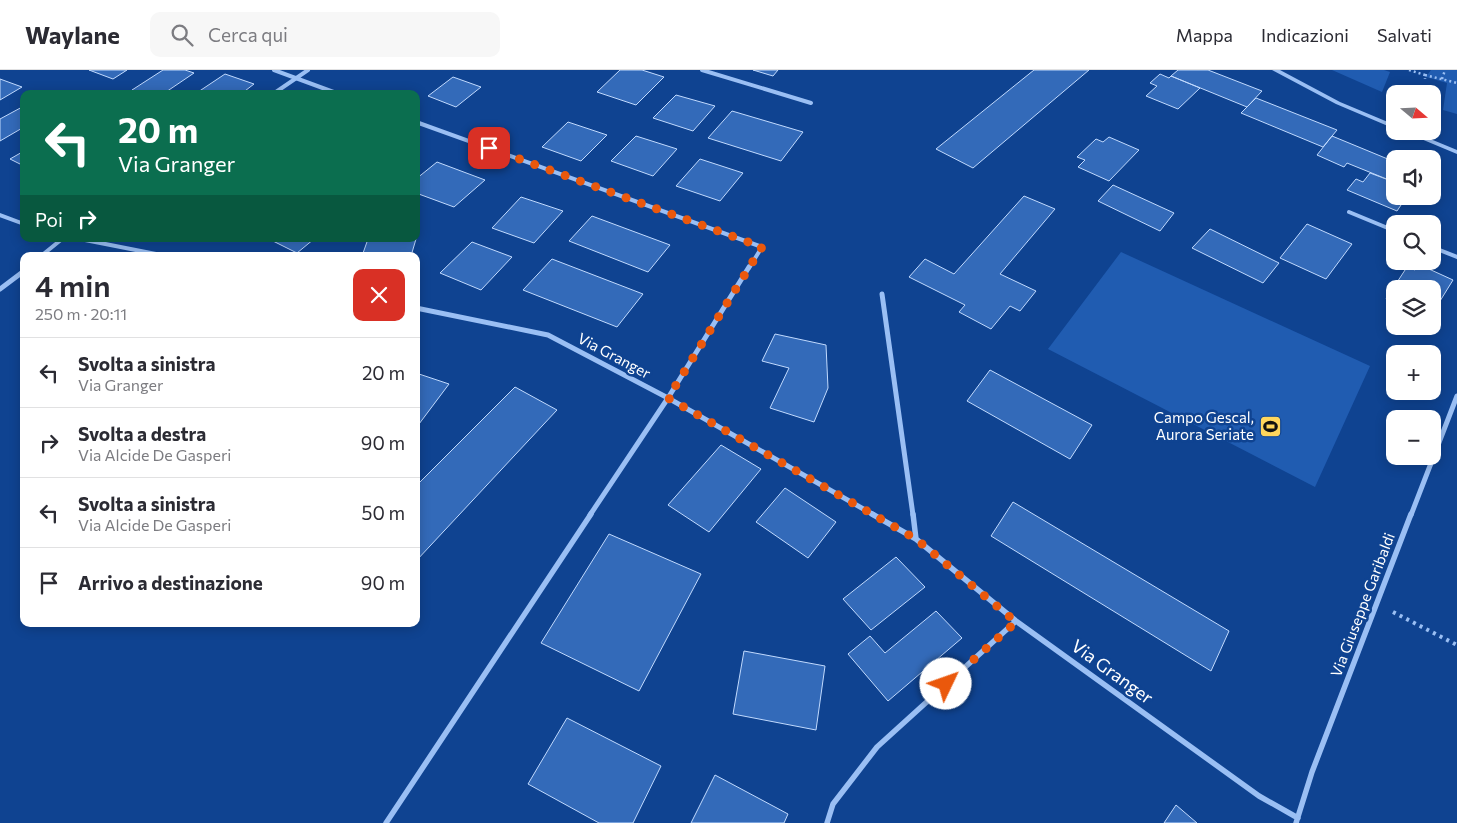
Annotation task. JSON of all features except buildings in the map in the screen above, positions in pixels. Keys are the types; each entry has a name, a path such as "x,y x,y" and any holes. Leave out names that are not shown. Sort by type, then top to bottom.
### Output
{"street":[{"path":"274,70 328,90"},
{"path":"279,90 308,70"},
{"path":"702,70 812,103"},
{"path":"1275,70 1338,103 1386,123"},
{"path":"386,823 668,398 762,247 420,123"},
{"path":"1427,140 1457,152"},
{"path":"1349,212 1386,227"},
{"path":"0,215 20,222"},
{"path":"46,252 58,242"},
{"path":"95,242 146,252"},
{"path":"1441,251 1457,257"},
{"path":"0,289 20,274"},
{"path":"882,294 916,539"},
{"name":"Via Granger","path":"420,309 548,334 668,398 916,539 1016,622 1259,796 1297,820"},
{"name":"Via Giuseppe Garibaldi","path":"1297,820 1312,772 1457,396"},
{"path":"826,823 833,804 876,746 1016,622"}],"path":[{"path":"1409,70 1457,84"},
{"path":"1442,79 1445,70"},
{"path":"1425,75 1425,80"},
{"path":"1377,604 1457,645"}],"shaded area":[{"path":"1332,70 1384,70 1390,72 1382,92"},
{"path":"1431,70 1457,70 1457,114 1443,110 1447,83 1426,77"},
{"name":"Campo Gescal, Aurora Seriate","path":"1121,252 1370,366 1315,487 1048,349"}],"place":[{"name":"Campo Gescal, Aurora Seriate","path":"1270,427"}],"route":[{"path":"489,148 762,247 668,398 916,539 1016,622 946,684"}]}
